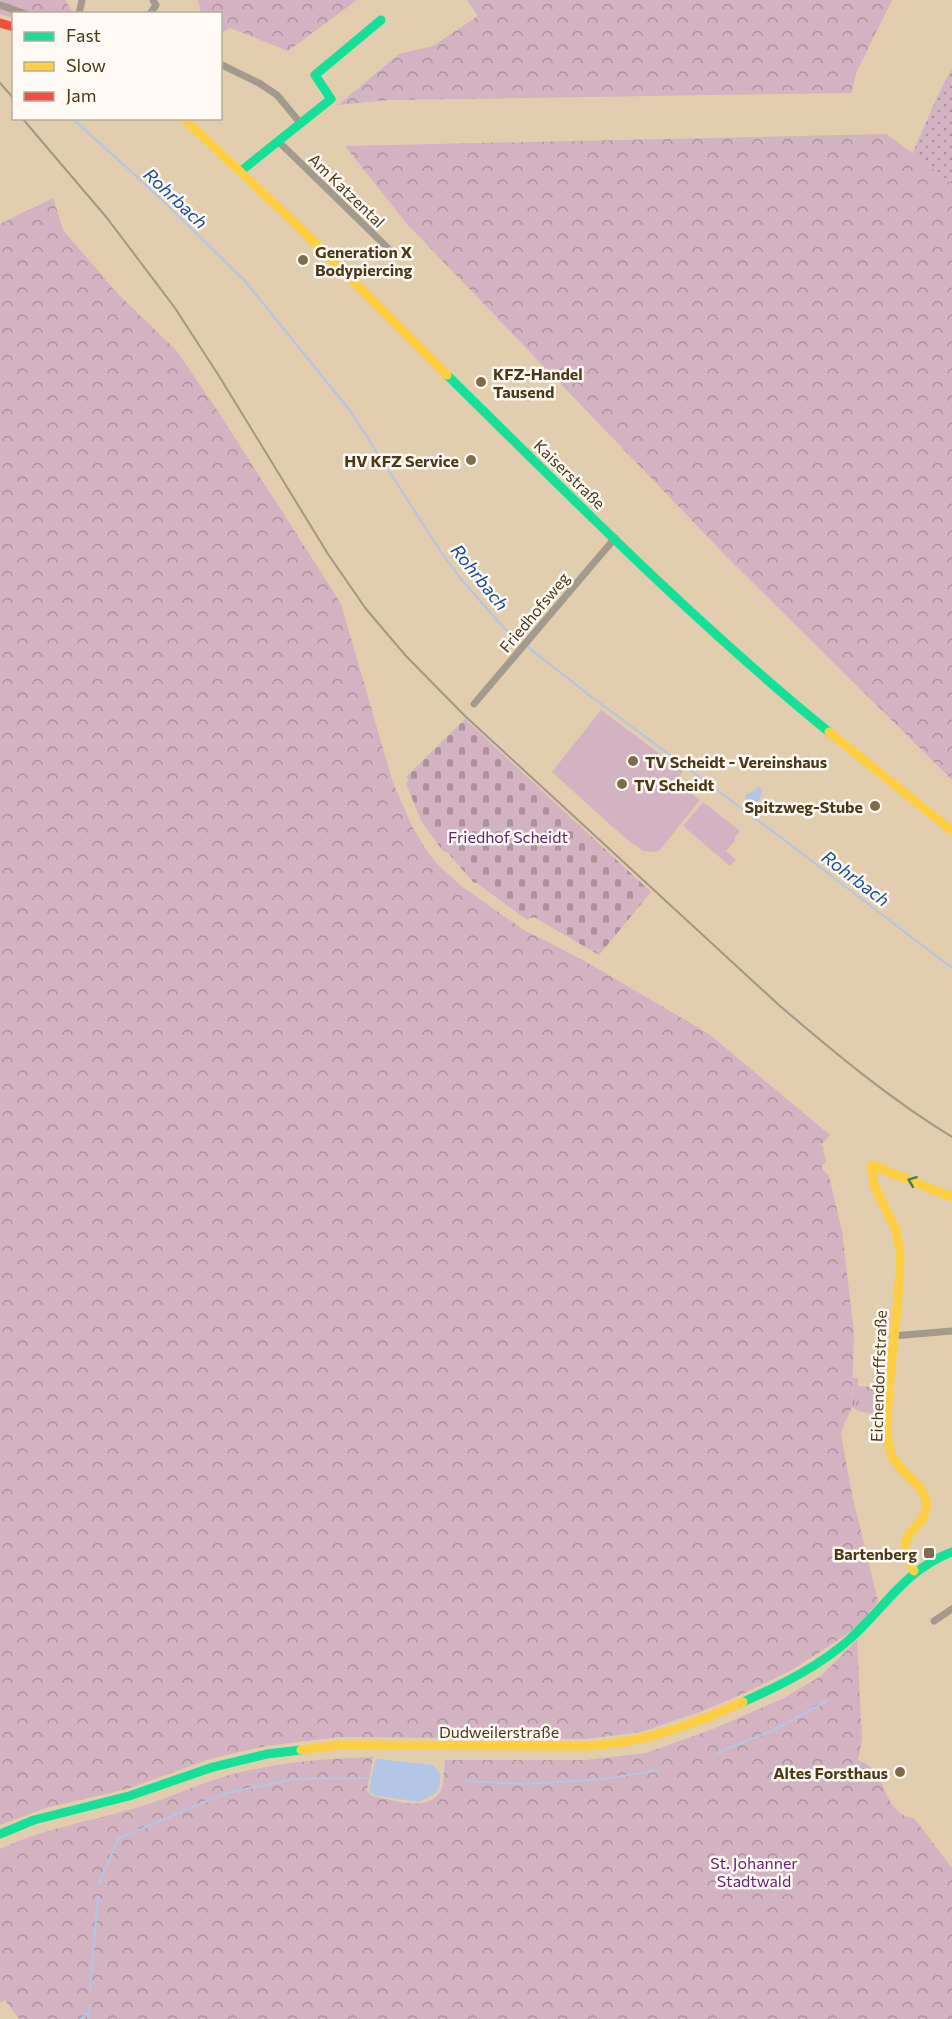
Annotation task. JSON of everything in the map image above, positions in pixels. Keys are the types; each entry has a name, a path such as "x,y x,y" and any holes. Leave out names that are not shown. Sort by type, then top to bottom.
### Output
{"street":[{"path":"0,4 21,12"},
{"path":"241,171 331,99 315,75 381,20"},
{"path":"222,65 259,83 277,95 301,124"},
{"name":"Kaiserstraße","path":"185,120 241,171 687,609 774,687 952,831"},
{"name":"Am Katzental","path":"279,142 397,257"},
{"name":"Friedhofsweg","path":"474,704 615,538"},
{"name":"Eichendorffstraße","path":"914,1571 906,1561 903,1543 907,1534 924,1516 927,1503 924,1493 896,1465 888,1444 887,1430 899,1263 898,1237 894,1224 873,1185 872,1165 952,1197"},
{"path":"893,1336 952,1331"},
{"name":"Dudweilerstraße","path":"0,1834 34,1820 129,1796 213,1767 267,1754 340,1745 585,1746 643,1740 664,1734 750,1700 814,1665 835,1651 862,1627 914,1571 931,1560 952,1552"},
{"path":"934,1621 952,1609"}],"green space":[{"path":"0,0 65,0 72,12 12,12 12,18 0,14"},
{"path":"198,0 357,0 288,51 230,28 222,32 222,12 201,12"},
{"path":"467,0 892,0 857,71 851,93 388,100 338,105 399,54 433,46 478,16"},
{"path":"952,69 952,184 912,154"},
{"path":"887,134 952,184 952,780 726,556 407,224 345,146"},
{"path":"53,198 63,230 117,293 176,350 341,604 393,783 412,826 436,863 461,886 524,930 583,960 709,1034 830,1135 821,1145 824,1148 826,1161 821,1168 829,1176 842,1231 854,1332 852,1407 841,1434 852,1495 878,1601 852,1631 792,1670 747,1692 705,1710 641,1732 585,1739 340,1737 266,1746 210,1759 127,1789 46,1808 0,1825 0,224"},
{"name":"TV Scheidt","path":"601,710 683,771 676,781 700,800 659,851 643,851 624,837 552,772"},
{"name":"Friedhof Scheidt","path":"465,719 651,892 599,955 534,917 527,920 474,883 448,853 443,851 421,821 406,783 409,781 406,777"},
{"path":"703,802 740,831 726,851 736,860 730,866 683,826"},
{"path":"853,1378 858,1378 858,1386 882,1388 881,1413 862,1412 852,1407"},
{"name":"St. Johanner Stadtwald","path":"857,1640 862,1739 858,1760 868,1765 875,1773 896,1809 903,1815 914,1818 952,1868 952,2019 19,2019 5,2000 0,2003 0,1849 16,1842 48,1831 146,1805 227,1776 290,1763 373,1757 367,1791 372,1796 413,1804 432,1800 439,1794 443,1784 445,1760 586,1760 646,1753 713,1729 784,1698 821,1676"}],"water":[{"path":"759,786 762,793 759,801 750,803 745,795"},
{"path":"378,1759 433,1765 440,1773 440,1784 436,1793 419,1802 373,1795 369,1791 375,1761"}],"waterway":[{"name":"Rohrbach","path":"74,120 158,196 245,281 351,412 441,552 461,579 505,629 589,695 952,968"},
{"path":"717,1753 772,1731 827,1701"},
{"path":"466,1781 526,1784 604,1779 660,1770"},
{"path":"99,1884 118,1839 223,1794 294,1779 373,1778"},
{"path":"90,1990 98,1896"},
{"path":"88,2019 90,2005"},
{"path":"81,2019 88,2013"}],"railway":[{"path":"0,83 12,97"},
{"path":"24,120 107,218 175,308 328,554 366,609 406,656 465,716 780,1006 885,1091 952,1137"}],"traffic: fast":[{"path":"241,171 331,99 315,75 381,20"},
{"path":"447,375 682,603 829,732"},
{"path":"743,1702 786,1682 839,1648 909,1579 921,1569 952,1552"},
{"path":"0,1834 34,1820 129,1796 213,1767 267,1754 301,1750"}],"traffic: slow":[{"path":"185,120 299,227 447,375"},
{"path":"829,732 952,831"},
{"path":"914,1571 905,1545 911,1531 922,1520 926,1502 920,1488 896,1462 889,1446 887,1426 900,1254 896,1230 874,1185 872,1165 952,1197"},
{"path":"301,1750 340,1745 585,1746 607,1744 666,1732 743,1702"}],"traffic: jam":[{"path":"0,23 12,26"}],"place":[{"name":"Generation X Bodypiercing","path":"303,260"},
{"name":"KFZ-Handel Tausend","path":"481,382"},
{"name":"HV KFZ Service","path":"471,460"},
{"name":"TV Scheidt - Vereinshaus","path":"633,761"},
{"name":"TV Scheidt","path":"622,784"},
{"name":"Spitzweg-Stube","path":"875,806"},
{"name":"Bartenberg","path":"929,1553"},
{"name":"Altes Forsthaus","path":"900,1772"}]}
